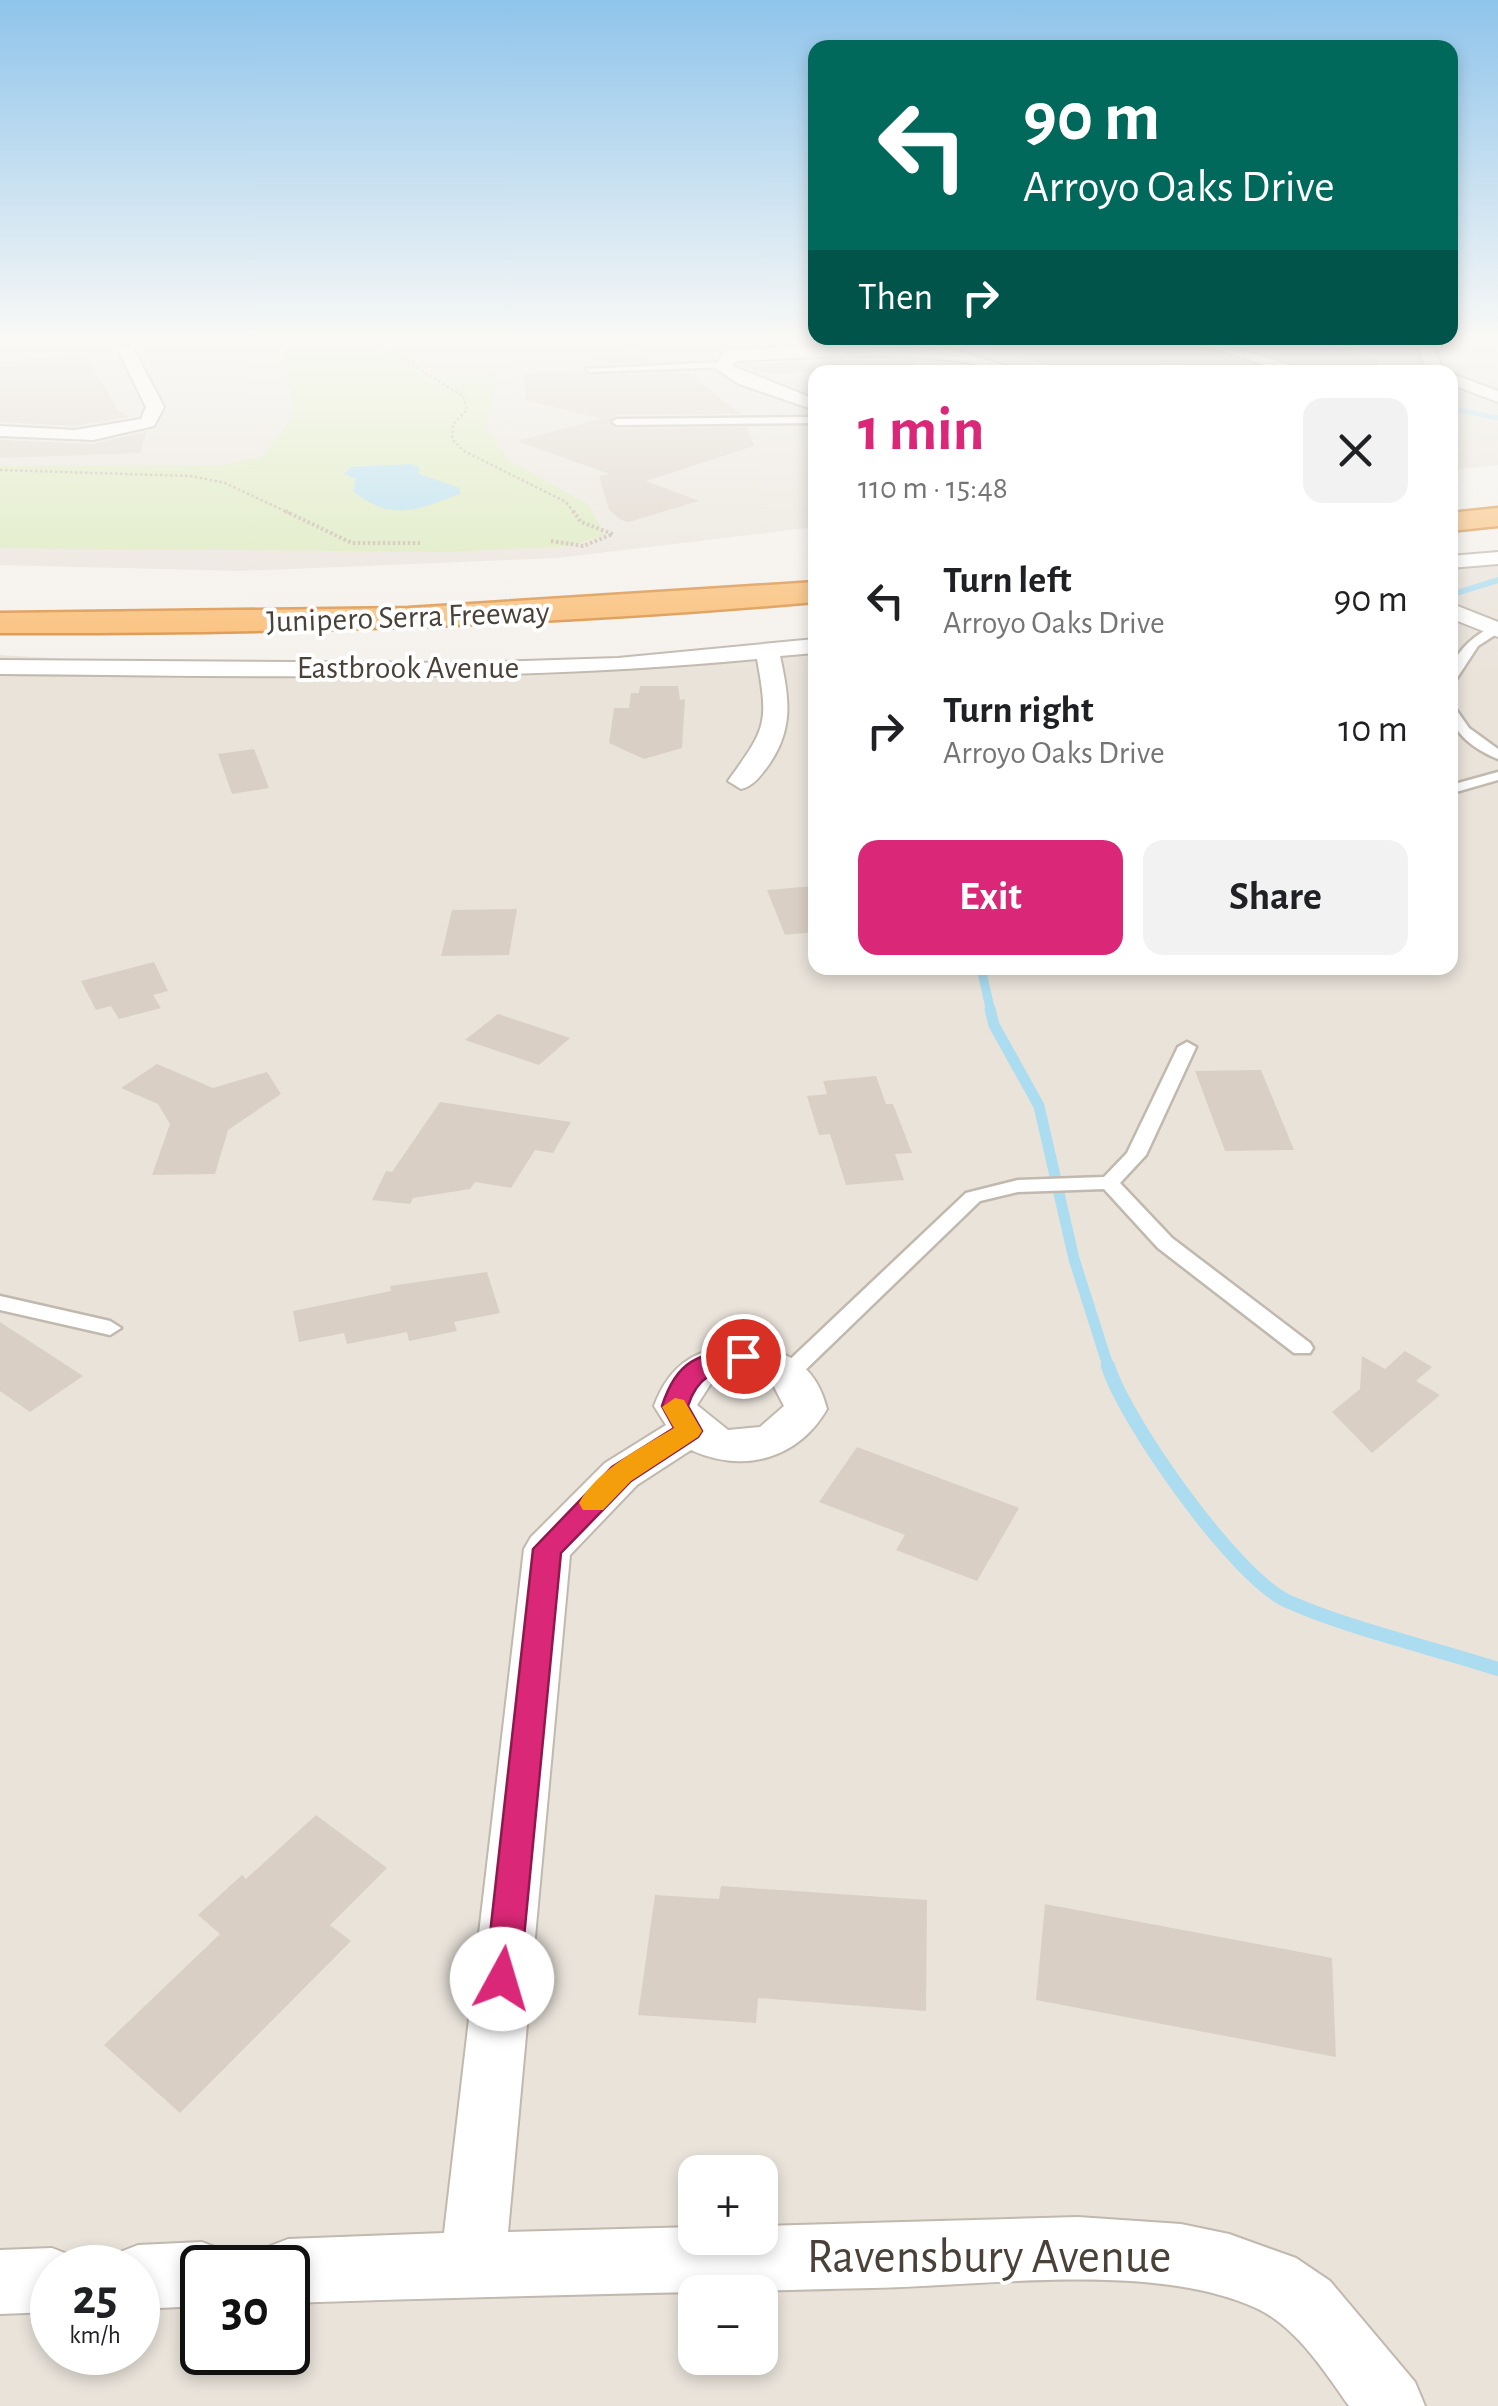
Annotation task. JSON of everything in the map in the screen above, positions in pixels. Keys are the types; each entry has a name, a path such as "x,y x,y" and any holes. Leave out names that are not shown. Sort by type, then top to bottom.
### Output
{"highway":[{"path":"1458,521 1498,517"},
{"name":"Junipero Serra Freeway","path":"347,588 542,582 808,562"},
{"name":"Junipero Serra Freeway","path":"0,623 484,616 808,593"}],"street":[{"path":"1458,561 1498,558"},
{"path":"1458,613 1497,630"},
{"name":"Eastbrook Avenue","path":"0,667 462,670 768,654 808,647"},
{"path":"741,782 765,756 780,718 768,654"},
{"path":"743,1356 778,1364 801,1383 806,1408 790,1432 758,1447 719,1446 688,1431 675,1406 683,1381 708,1362 743,1356"},
{"path":"473,2264 547,1549 621,1474 688,1431"},
{"name":"Ravensbury Avenue","path":"310,2270 1050,2253 1178,2255 1219,2262 1277,2282 1331,2328 1391,2406"},
{"path":"0,2282 30,2281"}],"lane":[{"path":"1458,666 1473,643 1497,630"},
{"path":"1458,722 1498,755"},
{"path":"1458,787 1498,776"},
{"path":"790,1374 973,1196 1018,1186 1109,1183 1136,1155 1186,1046"},
{"path":"1109,1183 1165,1243 1302,1348"},
{"path":"0,1303 110,1328"}],"path":[{"path":"471,454 566,502 581,522 613,534 583,546 551,541"},
{"path":"0,470 191,476 225,483 352,543 420,543"}],"shaded area":[{"path":"0,454 808,454 808,528 558,558 240,571 0,565"},
{"path":"1458,454 1498,454 1498,465 1458,469"},
{"path":"1498,558 1498,2406 0,2406 0,655 425,680 808,638 808,975 1458,975 1458,563"}],"green space":[{"path":"504,454 588,504 605,535 569,546 449,552 0,548 0,466 225,465 263,456"}],"water":[{"path":"351,467 419,467 419,474 460,488 460,494 418,508 393,510 367,501 353,491 356,479 344,474"}],"building":[{"path":"0,454 104,454 0,458"},
{"path":"554,454 728,454 646,481 699,501 629,522 609,510 599,476 609,474"},
{"path":"640,686 678,686 680,700 685,699 682,748 644,759 609,743 614,708 629,708 631,693 639,693"},
{"path":"254,749 269,788 232,794 218,754"},
{"path":"808,887 808,933 785,935 767,890"},
{"path":"517,909 509,955 441,956 452,910"},
{"path":"154,962 168,991 153,995 161,1008 119,1019 111,1006 96,1010 81,981"},
{"path":"498,1014 570,1038 539,1065 465,1040"},
{"path":"157,1064 213,1088 267,1072 281,1094 228,1130 215,1174 152,1175 170,1124 158,1104 121,1088"},
{"path":"1261,1070 1294,1150 1225,1151 1195,1071"},
{"path":"876,1076 886,1104 893,1104 912,1153 895,1154 904,1180 846,1185 830,1134 819,1135 807,1096 827,1094 823,1081"},
{"path":"440,1102 571,1122 553,1153 535,1150 511,1188 475,1182 470,1189 413,1198 410,1204 372,1200 386,1171 392,1172"},
{"path":"487,1272 500,1313 454,1322 457,1331 409,1341 407,1332 347,1344 344,1333 299,1342 293,1311 391,1291 390,1286"},
{"path":"0,1322 83,1376 30,1412 0,1391"},
{"path":"1405,1351 1432,1367 1416,1381 1440,1395 1372,1453 1332,1412 1360,1389 1362,1356 1385,1369"},
{"path":"857,1447 1019,1508 977,1581 896,1550 905,1535 819,1502"},
{"path":"316,1815 387,1868 330,1925 351,1941 180,2113 104,2045 220,1934 198,1915 242,1875 246,1879"},
{"path":"721,1886 927,1900 926,2011 758,1998 756,2023 638,2015 655,1895 719,1899"},
{"path":"1045,1904 1332,1958 1336,2057 1036,2000"}],"waterway":[{"path":"1458,592 1498,580"},
{"path":"983,975 991,1012"},
{"path":"990,1009 994,1025 1039,1106 1074,1259 1108,1367"},
{"path":"1108,1367 1136,1423 1184,1495 1239,1562 1265,1586 1287,1601 1336,1620 1498,1669"}],"slow traffic":[{"path":"593,1503 621,1474 688,1431 675,1407"}],"route":[{"path":"502,1979 547,1549 621,1474 688,1431 675,1406 683,1381 708,1362 743,1356"}]}
